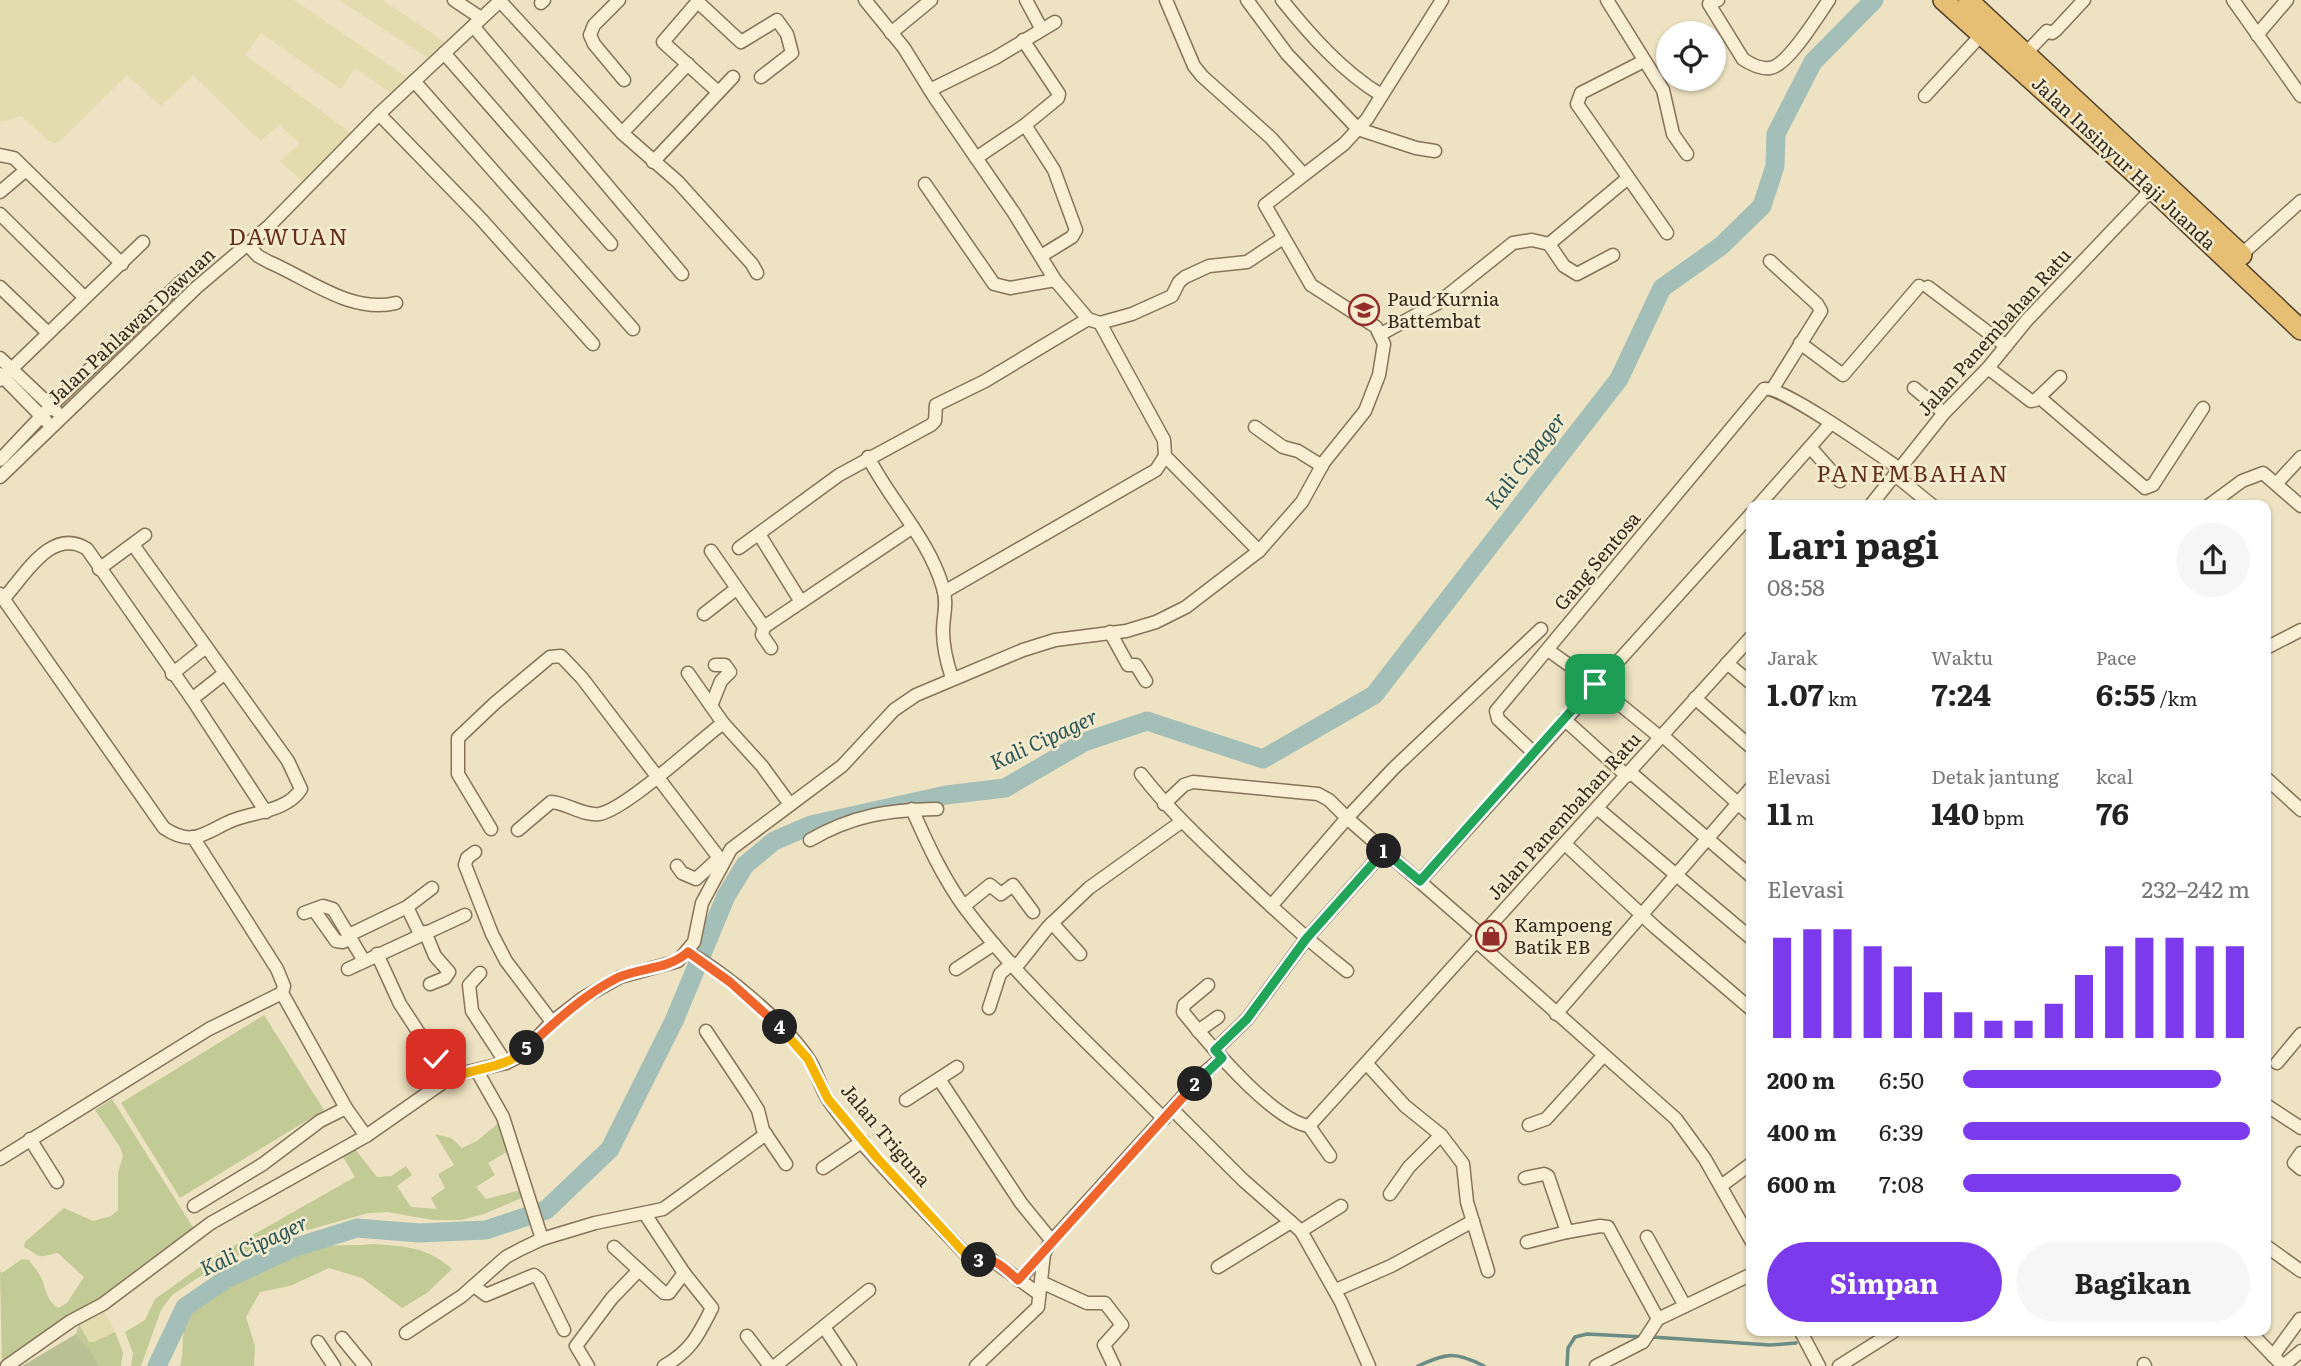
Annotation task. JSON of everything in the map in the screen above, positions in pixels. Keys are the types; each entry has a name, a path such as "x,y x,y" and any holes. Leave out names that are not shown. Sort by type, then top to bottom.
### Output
{"highway":[{"name":"Jalan Insinyur Haji Juanda","path":"1943,0 2059,95 2242,254 2255,276 2301,330"},
{"name":"Jalan Insinyur Haji Juanda","path":"1968,0 2026,53 2059,95 2152,189 2301,311"}],"street":[{"path":"454,0 476,18 682,274"},
{"path":"500,0 622,133 678,183 755,267 757,273"},
{"name":"Jalan Pahlawan Dawuan","path":"0,477 197,287 247,244 444,53 476,18 500,0"},
{"path":"619,0 594,25 590,35 594,44 624,80"},
{"path":"865,0 904,48 1055,280 1094,321 1164,440 1165,456 1156,471 944,592"},
{"path":"891,33 931,0"},
{"path":"1026,0 1041,27"},
{"path":"1166,0 1194,66 1271,138 1303,174"},
{"path":"1247,0 1287,54 1358,129 1416,148 1435,151"},
{"path":"1282,0 1346,70 1381,95"},
{"path":"677,866 690,878 696,879 789,803 842,766 894,710 916,695 952,678 1055,640 1156,622 1186,607 1259,551 1302,502 1322,466 1365,411 1374,394 1384,344 1381,334 1368,322 1311,285 1265,205 1344,144 1358,129 1442,0"},
{"path":"1607,0 1663,90 1672,134 1687,154"},
{"path":"1718,0 1709,4 1743,59 1770,68 1778,65 1797,45 1829,0"},
{"path":"2026,53 2048,31 2052,33 2056,30 2084,0"},
{"path":"2233,0 2301,96"},
{"path":"2258,35 2287,0"},
{"path":"718,92 663,42 698,1 741,42 777,20 787,34 792,54 761,77"},
{"path":"930,90 1023,40 1041,27 1055,22"},
{"path":"1925,96 1982,34"},
{"path":"976,158 1026,125 1058,98 1059,94 1023,40"},
{"path":"444,53 611,244"},
{"path":"622,133 688,64"},
{"path":"1649,68 1589,88 1578,100 1667,233"},
{"path":"653,162 733,78"},
{"path":"414,81 633,329"},
{"path":"379,114 481,219 593,344"},
{"path":"1026,125 1054,170 1076,230 1072,237 1041,256"},
{"path":"0,155 14,158 122,264"},
{"path":"0,192 26,170"},
{"path":"1549,244 1628,178"},
{"path":"925,184 994,284 1010,288 1055,280"},
{"name":"Jalan Panembahan Ratu","path":"1875,500 1944,413 2152,189"},
{"path":"2242,254 2301,201"},
{"path":"0,214 84,297"},
{"path":"739,548 809,495 868,457 931,425 935,421 936,405 985,382 1094,321 1132,314 1164,301 1172,296 1185,277 1209,266 1247,262 1283,238"},
{"path":"1381,334 1438,303 1513,243 1532,240 1549,244 1564,266 1577,274 1613,255"},
{"path":"4,375 143,242"},
{"path":"247,244 258,256 353,302 380,307 396,303"},
{"name":"Gang Sentosa","path":"1534,753 1495,715 1768,389 1821,311 1817,304 1770,261"},
{"path":"0,460 51,406 183,280"},
{"path":"0,287 48,333"},
{"path":"1800,344 1843,375 1923,287 2006,346"},
{"path":"0,358 4,375 52,426"},
{"path":"1988,368 2031,401 2060,377"},
{"path":"4,375 62,416"},
{"path":"1914,388 1944,413"},
{"path":"1768,389 1830,423 1898,472 1927,500"},
{"path":"2039,397 2145,488 2153,485 2203,408"},
{"path":"1763,500 1830,423"},
{"path":"1255,426 1283,447 1298,451 1322,466"},
{"path":"1810,447 1840,481"},
{"path":"1165,456 1259,551"},
{"path":"868,457 913,527 938,574 946,600 943,631 945,658 952,678"},
{"path":"2276,484 2301,457"},
{"path":"2216,500 2242,481 2258,474 2268,475 2301,506"},
{"path":"1420,881 1746,520"},
{"path":"771,648 762,635 764,627 913,527"},
{"path":"758,534 801,602"},
{"path":"99,569 134,546 145,535"},
{"path":"134,546 288,761 301,789 296,796 266,812 250,814 193,837 173,833 158,821 2,596 36,559 57,546 83,546 91,553 99,569 192,699 266,812"},
{"path":"711,551 764,627"},
{"path":"704,614 736,589"},
{"path":"1271,906 1394,768 1541,629"},
{"path":"2271,646 2301,631"},
{"path":"1110,632 1128,665 1136,666 1146,681"},
{"name":"Jalan Panembahan Ratu","path":"1309,1126 1746,642"},
{"path":"172,674 206,646"},
{"path":"1548,650 1662,737 1746,811"},
{"path":"491,829 458,774 456,743 495,703 550,657 565,658 721,860"},
{"path":"1727,663 1746,679"},
{"path":"711,706 721,681 730,672 725,666 715,665"},
{"path":"192,699 225,673"},
{"path":"688,673 723,723 762,766 789,803"},
{"path":"1695,698 1746,743"},
{"path":"1564,719 1746,872"},
{"path":"518,830 551,802 598,814 611,809 658,777 723,723"},
{"path":"1141,774 1181,822 1306,939 1347,971"},
{"path":"1164,804 1184,785 1193,782 1318,794 1329,800 1420,881 1556,1014 1676,1119 1705,1159 1746,1228"},
{"path":"2271,783 2301,810"},
{"path":"1556,1014 1746,794"},
{"path":"810,840 866,815 886,810 937,808"},
{"path":"1597,808 1746,934"},
{"path":"912,809 929,849 964,906 994,944 1168,1114 1301,1231 1335,1290 1368,1366"},
{"path":"989,1008 996,982 1004,969 1014,965 1052,923 1100,878 1181,822"},
{"path":"193,837 277,969 284,985 282,993 346,1108 366,1136"},
{"path":"1565,844 1746,1005"},
{"path":"1018,1280 1205,1072 1265,998 1306,939 1384,851"},
{"path":"475,852 467,858 465,865 492,934 506,961 552,1022"},
{"path":"7,1366 71,1321 103,1304 211,1223 366,1136 445,1081 459,1074 506,1063 520,1055 552,1022 583,998 620,977 678,961 690,953 702,903 721,860"},
{"path":"964,906 990,885 1001,894 1013,886 1033,912"},
{"path":"309,912 336,941 343,942 407,907 432,888"},
{"path":"407,907 435,956 449,972 445,978 430,984"},
{"path":"348,969 465,915"},
{"path":"1052,923 1080,954"},
{"path":"350,936 364,961"},
{"path":"956,969 994,944"},
{"name":"Jalan Triguna","path":"690,953 763,1010 808,1059 828,1099 972,1261 992,1260 1018,1280 1087,1303 1102,1301 1122,1325 1104,1345 1114,1366"},
{"path":"377,954 400,1004 436,1059 445,1081"},
{"path":"480,973 469,985 472,1011 506,1063"},
{"path":"1208,985 1183,1009 1198,1031 1268,1101 1300,1124 1309,1126 1329,1156"},
{"path":"0,1159 209,1030 282,993"},
{"path":"1198,1031 1218,1017"},
{"path":"706,1031 758,1110 766,1134 786,1164"},
{"path":"2277,1063 2301,1034"},
{"path":"1529,1125 1546,1119 1603,1056"},
{"path":"1367,1064 1405,1106 1441,1135 1463,1164 1467,1202 1488,1271"},
{"path":"906,1100 957,1067"},
{"path":"477,1071 503,1117 540,1232"},
{"path":"939,1079 1021,1203 1052,1241"},
{"path":"194,1206 263,1164 320,1121 346,1108"},
{"path":"2271,1108 2301,1128"},
{"path":"406,1333 474,1286 506,1257 540,1232 645,1214 675,1202 766,1134"},
{"path":"1390,1194 1409,1167 1441,1135"},
{"path":"30,1139 57,1182"},
{"path":"823,1168 863,1141"},
{"path":"2301,1153 2294,1163 2301,1169"},
{"path":"1721,1186 1746,1167"},
{"path":"1525,1178 1548,1175 1567,1232"},
{"path":"1301,1231 1341,1206"},
{"path":"645,1214 684,1273 712,1308 698,1338 679,1357 664,1366"},
{"path":"1335,1290 1372,1275 1472,1221"},
{"path":"1218,1267 1291,1222"},
{"path":"1527,1242 1567,1232 1608,1227 1656,1323"},
{"path":"1647,1237 1685,1306"},
{"path":"614,1247 667,1294 684,1273"},
{"path":"2271,1250 2301,1271"},
{"path":"976,1366 1036,1310 1044,1254"},
{"path":"588,1366 576,1349 578,1343 612,1298 639,1270"},
{"path":"474,1286 486,1295 534,1275 539,1279 564,1329"},
{"path":"1596,1366 1611,1362 1645,1340 1656,1323 1746,1277"},
{"path":"747,1336 772,1366 869,1290"},
{"path":"2273,1356 2300,1320"},
{"path":"824,1327 850,1366"},
{"path":"1804,1336 1819,1366"},
{"path":"1839,1366 1888,1336"},
{"path":"2254,1336 2283,1366 2301,1351"},
{"path":"342,1338 365,1366"},
{"path":"318,1342 334,1366"}],"shaded area":[{"path":"0,0 294,0 408,78 391,93 355,68 341,89 261,33 245,55 351,133 302,181 280,161 300,143 279,125 261,141 193,75 161,106 127,75 61,140 50,142 21,116 0,122"},
{"path":"339,0 382,0 448,44 431,60"},
{"path":"104,1309 115,1332 89,1342 79,1324"}],"green space":[{"path":"264,1015 324,1110 180,1198 121,1103"},
{"path":"112,1099 194,1229 138,1268 108,1295 2,1365 0,1271 2,1273 22,1259 29,1260 41,1278 50,1300 58,1308 67,1303 84,1277 58,1253 40,1256 24,1247 25,1242 64,1208 93,1221 111,1216 118,1210 118,1173 123,1156 120,1147 95,1110"},
{"path":"501,1121 510,1150 488,1163 495,1175 476,1187 486,1199 517,1191 525,1193 524,1197 484,1214 461,1220 433,1220 387,1212 368,1213 308,1230 225,1260 172,1295 161,1310 141,1366 131,1366 133,1353 125,1332 145,1320 155,1299 214,1257 355,1177 343,1157 355,1149 377,1177 391,1176 406,1166 412,1175 397,1186 411,1207 437,1209 431,1198 445,1188 438,1174 454,1165 435,1134 451,1138 462,1148 477,1141"},
{"path":"373,1244 425,1252 452,1269 427,1293 402,1308 362,1278 329,1268 290,1286 260,1292 246,1317 255,1346 254,1366 180,1366 187,1318 209,1297 249,1275 311,1250 330,1246"},
{"path":"79,1324 89,1342 115,1332 123,1352 121,1366 99,1366 76,1334"},
{"path":"76,1334 99,1366 22,1366"}],"waterway":[{"name":"Kali Cipager","path":"157,1366 185,1307 226,1279 293,1248 357,1228 419,1233 486,1230 546,1210 610,1149 674,1021 726,896 745,865 774,841 811,825 946,795 1005,788 1084,742 1147,721 1263,759 1374,695 1619,379 1662,288 1721,246 1762,206 1775,166 1776,134 1813,62 1874,0"},
{"path":"1567,1366 1568,1348 1575,1337 1587,1334 1644,1337"},
{"path":"1652,1337 1770,1345 1796,1343"},
{"path":"1418,1366 1444,1356 1458,1356 1484,1366"}],"place":[{"name":"Paud Kurnia Battembat","path":"1364,310"},
{"name":"Kampoeng Batik EB","path":"1491,936"}],"district":[{"name":"DAWUAN","path":"289,237"},
{"name":"PANEMBAHAN","path":"1913,474"}],"route":[{"path":"436,1059 445,1081 459,1074 506,1063 520,1055 552,1022 583,998 620,977 678,961 688,952 730,982 786,1032 808,1059 828,1099 878,1159 972,1261 992,1260 1018,1280 1205,1072 1222,1058 1215,1050 1265,998 1297,950 1384,851 1420,881 1595,684"}]}
